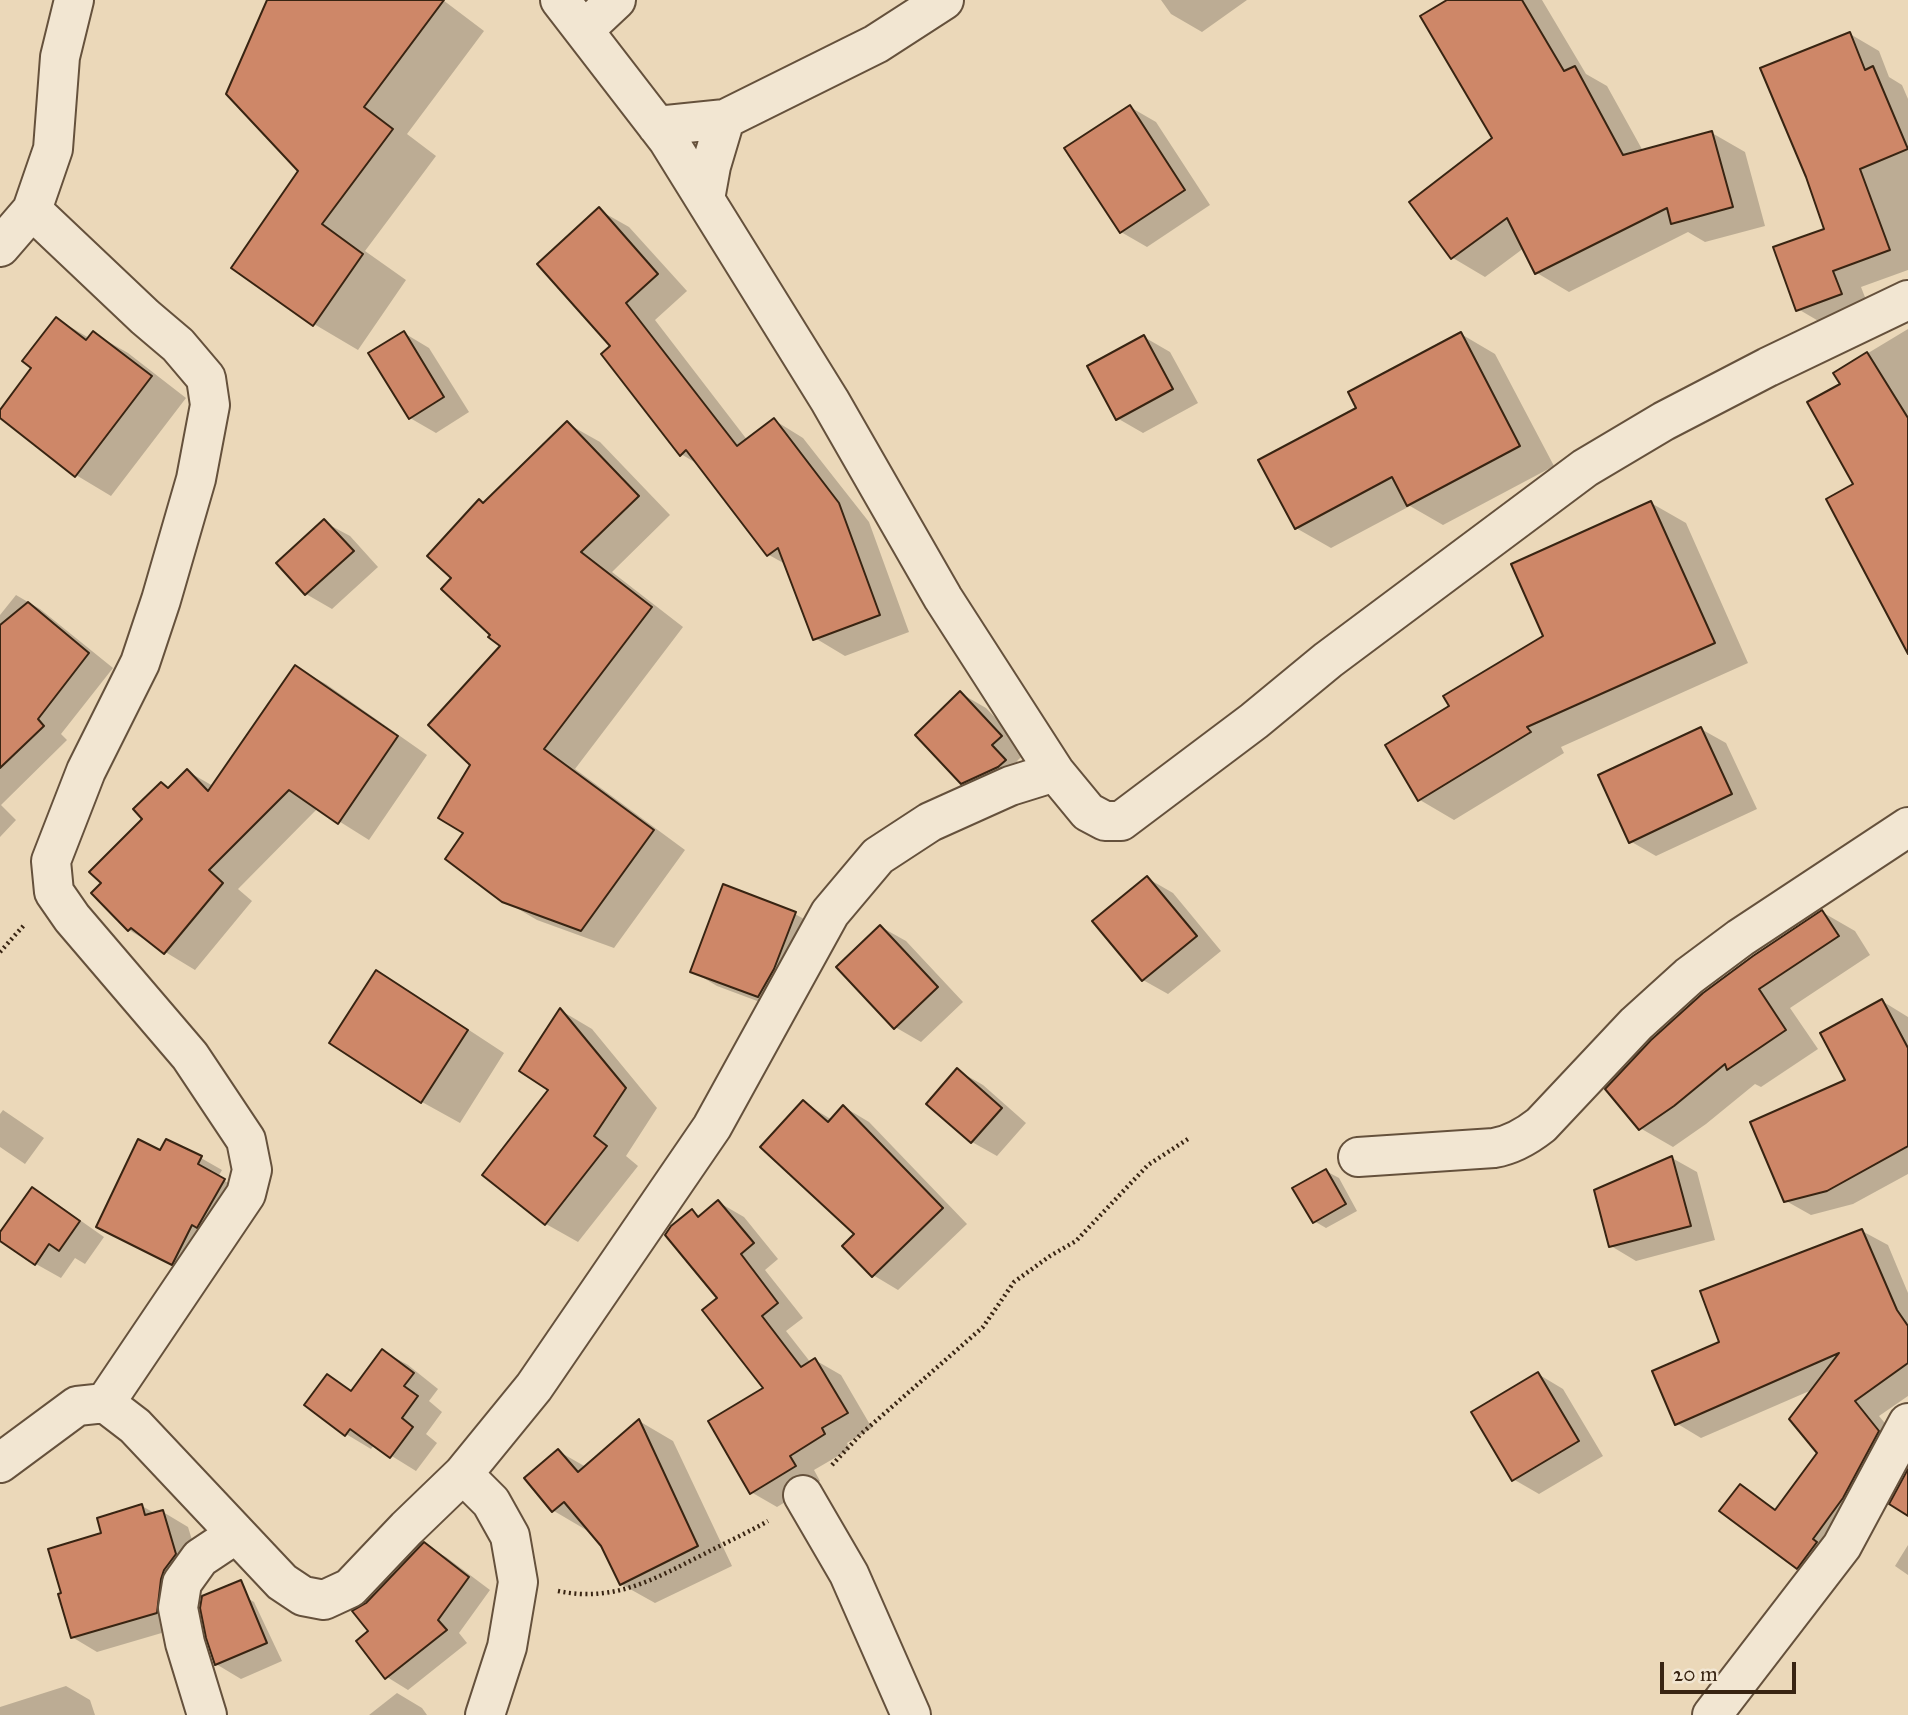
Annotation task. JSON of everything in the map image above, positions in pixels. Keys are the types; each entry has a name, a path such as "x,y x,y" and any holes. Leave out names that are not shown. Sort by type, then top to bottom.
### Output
{"street":[{"path":"0,247 32,210 53,149 60,57 74,0"},
{"path":"560,0 657,126 705,199 830,401 943,598 1055,772 1088,812 1105,821 1121,821 1254,721 1328,660 1585,468 1687,409 1769,366 1908,300"},
{"path":"584,30 616,0"},
{"path":"657,126 725,119 876,44 944,0"},
{"path":"705,199 711,166 725,119"},
{"path":"32,210 178,345 206,379 210,405 196,480 140,663 86,771 51,861 54,892 72,918 190,1056 246,1140 252,1170 246,1194 105,1402"},
{"path":"0,1464 77,1406 105,1402 135,1426 282,1581 303,1596 324,1600 350,1588 463,1474 534,1387 712,1128 830,913 870,865 878,856 930,822 1010,786 1055,772"},
{"path":"1358,1157 1503,1147 1528,1135 1541,1125 1636,1024 1689,976 1740,938 1908,827"},
{"path":"1712,1715 1842,1546 1908,1423"},
{"path":"463,1474 491,1502 510,1536 518,1581 507,1647 485,1715"},
{"path":"803,1495 849,1574 911,1715"},
{"path":"208,1715 185,1643 178,1608 182,1583 200,1558 236,1534"}],"path":[{"path":"518,1581 574,1594 615,1592 646,1583 766,1522 803,1495 861,1434 983,1327 1014,1282 1076,1241 1148,1165 1188,1139"}],"building":[{"path":"267,0 444,0 364,107 393,129 322,224 363,254 313,326 231,268 298,171 226,94"},
{"path":"1447,0 1522,0 1564,71 1575,66 1623,155 1712,131 1733,207 1671,224 1667,208 1535,274 1507,218 1451,259 1409,202 1492,138 1420,16"},
{"path":"1850,32 1865,70 1873,66 1908,149 1860,169 1890,250 1833,271 1842,294 1796,311 1773,247 1824,229 1806,177 1760,68"},
{"path":"1130,105 1185,190 1120,233 1064,148"},
{"path":"599,207 658,274 626,303 737,446 774,418 839,503 880,615 813,640 778,548 767,556 686,450 680,456 601,354 610,346 537,264"},
{"path":"56,317 86,340 93,331 152,376 75,477 0,418 0,410 31,368 22,361"},
{"path":"404,331 444,397 409,419 368,353"},
{"path":"1461,332 1520,446 1407,506 1392,477 1295,529 1258,460 1356,408 1348,392"},
{"path":"1144,335 1173,389 1116,420 1087,366"},
{"path":"1867,352 1908,418 1908,654 1826,499 1853,484 1807,402 1840,384 1833,373"},
{"path":"567,421 639,496 581,552 652,607 544,749 654,830 581,931 502,902 445,859 463,833 438,818 470,765 428,725 500,646 441,589 451,578 427,556 479,499 483,503"},
{"path":"1651,501 1715,643 1527,727 1531,732 1418,801 1385,745 1449,706 1443,696 1543,636 1511,564"},
{"path":"324,519 354,551 305,595 276,563"},
{"path":"28,602 89,653 38,719 44,726 0,768 0,625"},
{"path":"295,665 398,736 338,824 289,790 209,870 223,883 164,954 131,928 128,931 91,893 101,883 89,872 142,819 133,809 161,782 168,788 187,769 208,791"},
{"path":"960,691 1002,736 992,745 1006,760 998,767 961,784 915,735"},
{"path":"1701,727 1732,794 1629,843 1598,775"},
{"path":"1147,876 1197,936 1142,981 1092,921"},
{"path":"723,884 796,912 774,969 758,997 690,972"},
{"path":"1822,910 1839,936 1759,989 1786,1030 1727,1070 1725,1064 1674,1106 1639,1130 1605,1089 1651,1040 1703,993"},
{"path":"880,925 938,987 894,1029 836,967"},
{"path":"376,970 468,1030 421,1103 329,1043"},
{"path":"1882,999 1908,1048 1908,1146 1827,1191 1784,1202 1750,1122 1845,1080 1820,1033"},
{"path":"560,1008 626,1088 594,1136 607,1146 545,1225 482,1175 548,1090 519,1071"},
{"path":"957,1068 1002,1108 971,1143 926,1104"},
{"path":"803,1100 828,1122 843,1105 943,1208 872,1277 842,1246 854,1234 760,1147"},
{"path":"138,1139 160,1150 166,1139 202,1156 198,1164 225,1179 197,1228 192,1225 172,1265 96,1227"},
{"path":"1672,1156 1691,1226 1609,1247 1594,1190"},
{"path":"1326,1169 1346,1204 1313,1223 1292,1188"},
{"path":"32,1187 80,1221 59,1251 49,1244 35,1265 0,1241 0,1232"},
{"path":"718,1200 754,1243 741,1254 778,1303 762,1316 801,1367 815,1358 848,1413 822,1428 825,1434 790,1456 796,1466 750,1494 708,1421 763,1388 702,1310 717,1298 665,1235 671,1226 692,1209 698,1217"},
{"path":"1862,1229 1897,1310 1908,1326 1908,1363 1855,1401 1879,1431 1843,1498 1813,1539 1817,1542 1797,1569 1719,1511 1740,1484 1775,1510 1817,1453 1789,1419 1839,1353 1675,1425 1652,1371 1719,1342 1700,1291"},
{"path":"382,1349 414,1373 404,1386 418,1396 402,1418 413,1427 390,1458 350,1429 345,1436 304,1405 327,1374 351,1391"},
{"path":"1538,1372 1579,1441 1512,1481 1471,1412"},
{"path":"639,1419 698,1546 620,1585 601,1546 564,1502 552,1512 524,1478 558,1449 578,1472"},
{"path":"1908,1469 1908,1516 1889,1504"},
{"path":"142,1504 145,1515 163,1510 176,1554 161,1579 157,1613 71,1638 48,1549 101,1533 97,1518"},
{"path":"424,1542 469,1577 438,1620 447,1630 385,1679 356,1641 368,1631 352,1611 366,1603"},
{"path":"241,1580 267,1643 215,1665 200,1608 202,1596"}]}
